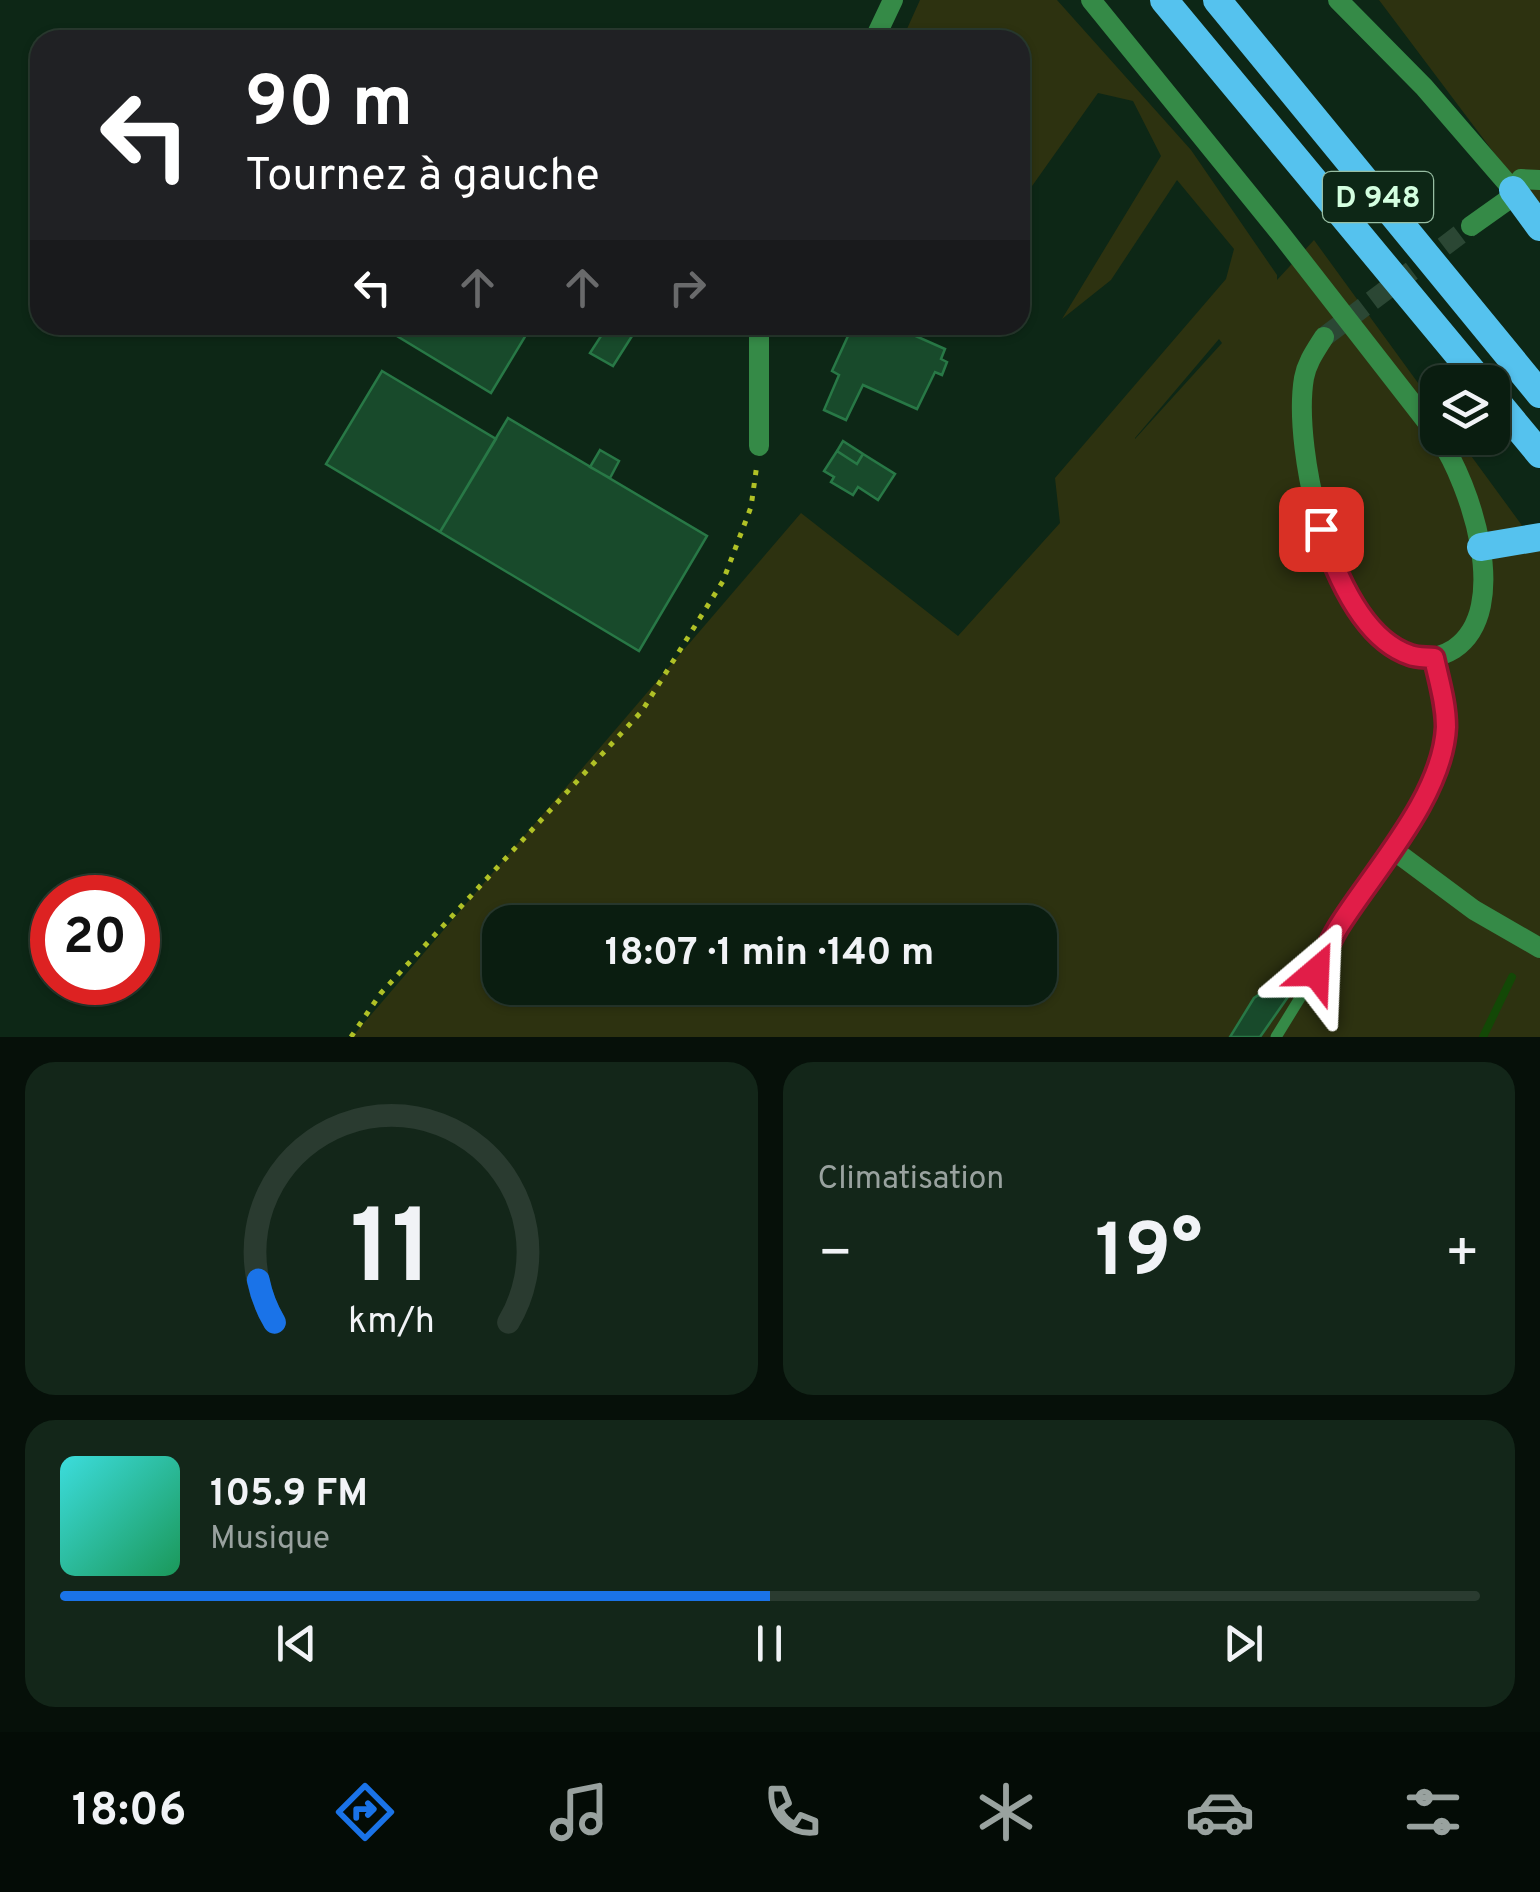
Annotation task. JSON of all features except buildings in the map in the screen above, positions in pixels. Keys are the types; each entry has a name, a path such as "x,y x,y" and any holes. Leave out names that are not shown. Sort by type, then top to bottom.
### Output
{"highway":[{"name":"D 948","path":"1164,0 1467,365"},
{"name":"D 948","path":"1217,0 1540,394"},
{"path":"1514,190 1540,227"},
{"path":"1510,418 1540,454"},
{"path":"1481,547 1540,536"}],"street":[{"path":"879,30 893,0"},
{"path":"1091,0 1420,414"},
{"path":"1338,0 1424,88 1514,190"},
{"path":"1471,226 1508,198 1521,180 1540,180"},
{"path":"759,335 759,446"},
{"path":"1324,337 1304,376 1312,493 1328,550 1358,610 1374,630 1411,656 1434,658 1452,650 1465,640 1480,605 1484,574 1481,547 1470,501 1447,455"},
{"path":"1434,658 1446,705 1443,744 1421,802 1392,849 1474,910 1540,948"}],"lane":[{"path":"1276,1037 1316,972 1338,926 1392,849"}],"path":[{"path":"351,1037 381,993 642,711 724,581 750,507 759,446"}],"green space":[{"path":"920,0 1057,0 1191,150 1277,280 1314,240 1420,386 1420,455 1470,455 1540,550 1540,1037 352,1037 801,513 958,636 1060,523 1055,478 1226,279 1234,249 1177,180 1111,280 1062,319 1161,156 1133,101 1098,93 1030,189 1030,30 906,30","holes":["1219,339 1222,343 1135,438"]},
{"path":"1379,0 1540,0 1540,214"}],"waterway":[{"path":"1483,1037 1512,977"}],"tunnel":[{"path":"1324,337 1471,226"}],"route":[{"path":"1316,972 1338,926 1421,802 1440,758 1446,732 1446,705 1434,658 1411,656 1374,630 1343,582 1321,529"}]}
